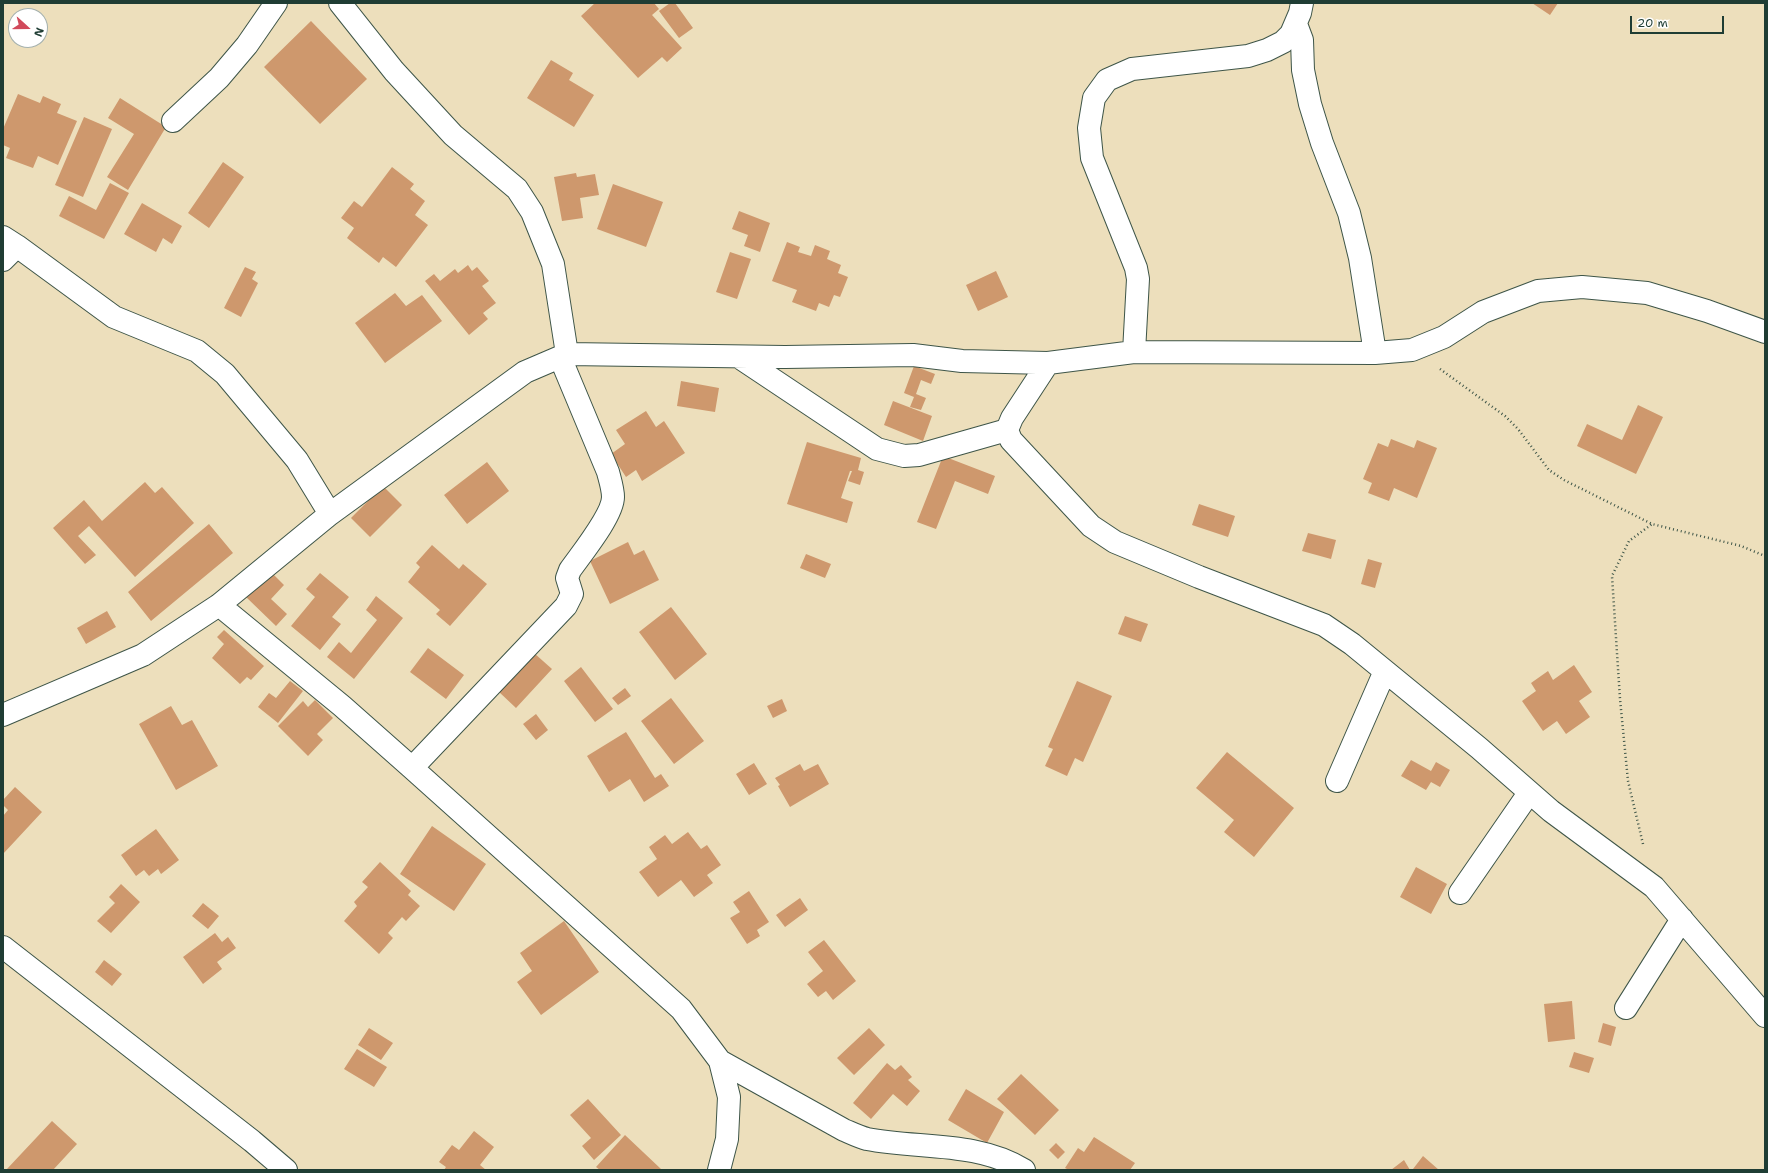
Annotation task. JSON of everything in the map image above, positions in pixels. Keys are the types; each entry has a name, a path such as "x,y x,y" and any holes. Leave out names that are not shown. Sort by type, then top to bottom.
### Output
{"street":[{"path":"173,121 219,78 246,45 276,3"},
{"path":"340,3 394,71 453,135 517,189 532,212 553,264 563,355 608,472 613,491 613,499 610,510 567,578 572,594 566,606 412,768"},
{"path":"1134,352 1138,279 1136,268 1092,158 1089,128 1094,98 1107,80 1132,69 1248,56 1267,50 1283,42 1291,34 1300,13 1302,3"},
{"path":"1296,24 1302,40 1302,70 1310,104 1322,143 1349,213 1360,258 1375,353"},
{"path":"8,248 114,317 197,351 225,374 297,460 330,514"},
{"path":"3,715 143,655 219,605 330,514 525,372 563,355 913,355 962,361 1048,363 1134,352 1375,353 1412,350 1444,337 1483,312 1538,291 1582,288 1647,293 1707,311 1765,332"},
{"path":"739,356 877,449 904,456 919,455 1007,430"},
{"path":"1048,363 1012,418 1007,430 1011,440 1091,526 1115,542 1199,577 1324,625 1352,644 1479,748 1551,812 1654,887 1765,1016"},
{"path":"219,605 342,706 682,1009 720,1062 729,1097 727,1139 719,1170"},
{"path":"1337,781 1385,671"},
{"path":"1460,893 1529,793"},
{"path":"1626,1008 1682,919"},
{"path":"3,947 246,1136 286,1170"},
{"path":"720,1062 844,1130 866,1139 979,1153 994,1156 1024,1170"}],"path":[{"path":"1412,350 1505,416 1518,429 1549,470 1564,480 1652,524 1741,546 1765,556"},
{"path":"1652,524 1629,541 1612,576 1620,699 1628,781 1654,887"}],"building":[{"path":"595,3 654,3 659,9 652,15 682,48 667,62 662,57 638,78 581,16"},
{"path":"670,3 675,3 693,28 679,38 659,11"},
{"path":"1532,3 1558,3 1550,15"},
{"path":"311,21 367,79 320,124 264,67"},
{"path":"551,60 573,73 569,80 594,95 574,127 527,98"},
{"path":"18,94 40,103 43,96 61,104 57,113 77,121 58,165 38,156 33,168 6,158 10,148 3,145 3,129"},
{"path":"120,98 166,127 128,190 107,177 134,134 108,118"},
{"path":"84,117 112,129 83,197 55,185"},
{"path":"223,162 244,177 209,228 188,213"},
{"path":"392,167 414,184 410,189 425,201 415,215 428,225 396,267 383,257 379,263 347,238 354,228 341,218 354,201 362,207"},
{"path":"576,173 577,177 595,174 599,195 580,198 583,218 562,221 554,177"},
{"path":"110,183 129,193 104,239 59,216 69,196 96,210"},
{"path":"613,184 663,202 646,247 597,229"},
{"path":"142,203 182,226 172,244 163,238 156,252 124,234"},
{"path":"739,211 770,223 760,252 744,246 748,235 732,229"},
{"path":"787,242 800,247 798,252 811,256 815,245 830,251 827,259 841,265 838,273 848,277 840,297 834,295 829,307 819,303 816,311 792,302 797,290 772,281"},
{"path":"730,252 751,259 737,299 716,292"},
{"path":"468,265 472,271 477,267 489,281 482,286 496,303 483,313 488,319 469,335 425,281 434,274 440,281 455,269 458,273"},
{"path":"245,267 256,272 252,279 258,283 241,317 224,308"},
{"path":"996,271 1008,297 978,311 966,285"},
{"path":"395,293 406,306 422,295 442,321 385,363 355,323"},
{"path":"914,366 935,374 931,384 921,380 916,394 926,398 921,410 910,407 914,397 904,393"},
{"path":"681,381 719,388 715,412 677,406"},
{"path":"893,401 932,416 923,441 884,425"},
{"path":"1638,405 1663,417 1636,474 1577,446 1587,424 1622,440"},
{"path":"646,411 656,427 664,421 685,453 642,481 636,470 626,477 611,454 625,444 616,430"},
{"path":"1391,439 1414,448 1417,440 1437,448 1417,498 1394,488 1389,501 1368,493 1372,483 1363,479 1378,443 1388,447"},
{"path":"807,442 861,458 858,470 864,472 860,485 848,481 852,471 850,471 841,498 853,502 847,523 787,504"},
{"path":"943,456 995,476 988,494 955,481 936,529 917,522"},
{"path":"487,462 509,491 467,524 444,495"},
{"path":"145,482 155,493 162,487 194,523 135,577 89,526 78,536 96,555 85,564 53,528 84,500 102,521"},
{"path":"383,486 402,505 370,537 351,518"},
{"path":"1199,504 1235,516 1228,537 1192,525"},
{"path":"209,524 233,553 151,621 128,592"},
{"path":"1308,533 1336,540 1331,559 1302,551"},
{"path":"628,542 634,555 644,550 659,580 610,604 590,561"},
{"path":"432,545 459,569 463,564 487,584 450,626 436,614 440,610 408,582 420,567 416,563"},
{"path":"806,554 831,564 825,578 800,568"},
{"path":"1368,559 1382,563 1375,588 1361,584"},
{"path":"270,571 284,585 271,599 287,614 276,626 246,597"},
{"path":"320,573 349,597 332,617 341,624 320,650 291,626 315,597 306,589"},
{"path":"376,596 403,618 354,679 327,657 339,642 351,653 377,620 366,610"},
{"path":"671,607 707,654 675,680 639,632"},
{"path":"107,611 116,627 86,644 77,628"},
{"path":"1125,616 1148,624 1141,642 1118,634"},
{"path":"224,630 264,666 251,680 247,677 240,684 212,658 224,644 217,637"},
{"path":"428,648 464,675 446,699 410,672"},
{"path":"534,653 552,669 516,708 498,691"},
{"path":"1574,665 1592,692 1579,701 1590,717 1566,734 1557,721 1543,731 1522,701 1536,691 1531,683 1548,671 1553,680"},
{"path":"581,667 613,709 595,722 564,681"},
{"path":"290,681 303,691 278,723 258,707 269,693 276,698"},
{"path":"1077,681 1112,696 1083,762 1075,758 1067,776 1045,766 1053,749 1048,747"},
{"path":"625,688 631,696 618,705 612,698"},
{"path":"671,698 704,741 674,764 641,721"},
{"path":"782,699 787,711 773,718 767,706"},
{"path":"315,700 333,718 317,734 323,740 308,756 278,726 303,701 308,707"},
{"path":"171,706 182,725 192,720 218,766 176,790 139,724"},
{"path":"536,714 548,730 536,740 523,724"},
{"path":"626,732 655,778 661,774 669,786 644,802 630,779 609,792 587,756"},
{"path":"1227,752 1294,808 1254,857 1224,832 1234,820 1196,788"},
{"path":"1411,760 1431,771 1436,762 1450,770 1440,787 1431,782 1426,790 1401,776"},
{"path":"754,763 767,784 749,795 736,774"},
{"path":"800,764 804,771 818,764 829,784 790,807 778,786 780,785 775,778"},
{"path":"15,787 42,812 3,854 3,816 8,810 3,805 3,800"},
{"path":"432,826 486,864 454,911 400,874"},
{"path":"156,829 179,860 161,874 158,869 149,876 144,870 136,876 121,855"},
{"path":"688,832 701,849 707,845 721,865 707,875 713,883 694,897 681,880 658,897 639,872 657,859 649,847 665,835 672,844"},
{"path":"380,862 411,891 408,895 420,906 406,921 402,917 388,933 393,938 379,954 344,921 357,906 354,902 368,887 362,882"},
{"path":"1416,867 1447,884 1431,914 1400,897"},
{"path":"121,884 140,902 111,933 97,921 115,903 109,897"},
{"path":"749,891 769,922 757,930 760,936 747,944 730,918 740,912 733,902"},
{"path":"800,898 808,910 785,927 776,915"},
{"path":"203,903 219,916 208,929 192,916"},
{"path":"564,921 599,972 541,1015 517,982 532,971 520,953"},
{"path":"215,933 222,942 228,937 236,948 217,962 222,969 203,984 183,957"},
{"path":"824,940 856,981 833,1000 826,991 818,997 807,984 823,971 808,952"},
{"path":"104,960 122,974 112,986 95,972"},
{"path":"1572,1001 1575,1039 1548,1042 1544,1004"},
{"path":"1603,1023 1616,1027 1611,1046 1598,1042"},
{"path":"369,1028 393,1043 381,1060 358,1045"},
{"path":"869,1028 885,1045 854,1075 837,1058"},
{"path":"357,1049 387,1067 374,1087 344,1069"},
{"path":"1574,1052 1594,1058 1589,1073 1569,1067"},
{"path":"887,1063 895,1070 901,1065 912,1077 908,1080 920,1091 907,1106 893,1094 871,1119 853,1103"},
{"path":"1021,1074 1059,1110 1035,1135 997,1099"},
{"path":"966,1089 1004,1112 987,1143 948,1120"},
{"path":"588,1099 621,1135 594,1160 582,1146 591,1138 570,1115"},
{"path":"52,1121 77,1144 53,1170 6,1170"},
{"path":"474,1131 494,1147 480,1165 486,1170 444,1170 446,1167 439,1162 452,1145 459,1150"},
{"path":"625,1135 661,1169 600,1170 596,1167"},
{"path":"1094,1137 1135,1163 1130,1170 1069,1170 1065,1168 1078,1148 1084,1152"},
{"path":"1056,1143 1065,1152 1058,1159 1049,1150"},
{"path":"1423,1156 1439,1170 1413,1169"},
{"path":"1404,1160 1410,1170 1391,1170"}]}
